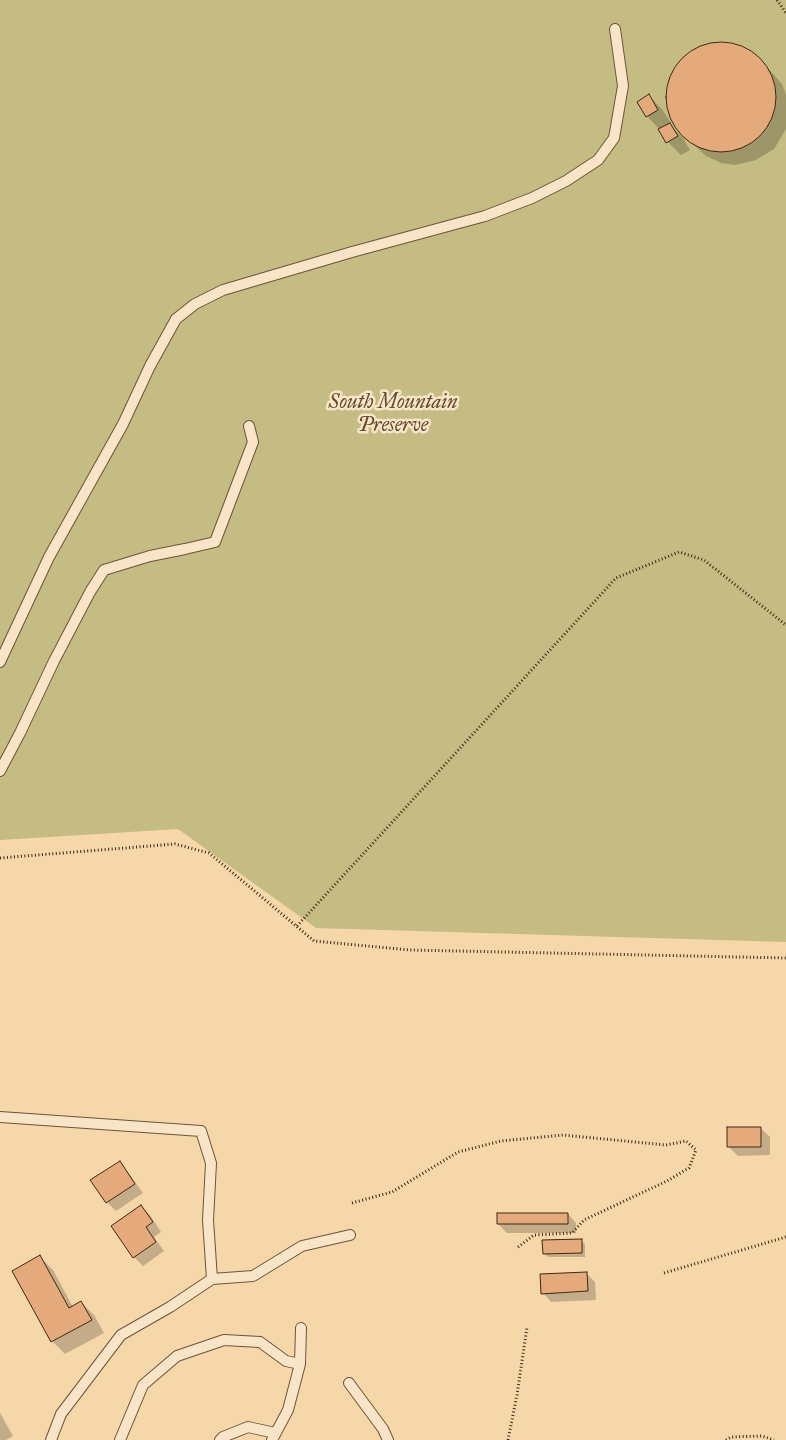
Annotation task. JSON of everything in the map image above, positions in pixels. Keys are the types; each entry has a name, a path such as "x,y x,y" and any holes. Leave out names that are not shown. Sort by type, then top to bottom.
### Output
{"lane":[{"path":"0,662 49,557 123,424 150,366 176,319 195,304 223,290 352,252 486,216 532,198 582,171 598,160 614,138 623,86 615,30"},
{"path":"0,771 54,661 90,592 104,570 150,556 215,542 253,442 249,426"},
{"path":"0,1117 201,1131 210,1163 208,1220 212,1279"},
{"path":"52,1440 61,1414 121,1335 170,1307 212,1279 253,1276 302,1246 350,1235"},
{"path":"220,1440 248,1427 274,1436 288,1410 300,1364 301,1328"},
{"path":"120,1440 143,1384 177,1356 224,1340 260,1342 286,1361 300,1364"},
{"path":"349,1383 388,1440"}],"path":[{"path":"777,0 786,13"},
{"path":"297,926 616,578 679,552 704,560 786,624"},
{"path":"0,858 175,844 209,853 314,941 410,950 786,958"},
{"path":"352,1203 392,1192 458,1152 501,1141 563,1135 666,1145 686,1141 696,1150 689,1168 584,1220 572,1233 534,1235 517,1248"},
{"path":"664,1273 786,1237"},
{"path":"508,1440 527,1327"},
{"path":"726,1440 731,1437 762,1436 774,1440"}],"green space":[{"name":"South Mountain Preserve","path":"0,0 786,0 786,942 316,928 178,829 0,840"}],"building":[{"path":"721,42 742,46 760,58 772,76 776,97 772,118 760,136 742,148 721,152 700,148 682,136 670,118 666,97 670,76 682,58 700,46"},
{"path":"649,94 658,110 646,117 637,102"},
{"path":"670,123 678,136 666,143 658,129"},
{"path":"727,1127 761,1127 761,1147 727,1147"},
{"path":"120,1161 135,1184 106,1203 90,1180"},
{"path":"141,1205 153,1222 146,1227 156,1242 133,1258 111,1226"},
{"path":"497,1213 568,1213 568,1224 497,1224"},
{"path":"582,1239 582,1253 543,1254 542,1240"},
{"path":"40,1255 69,1308 81,1301 92,1320 51,1342 12,1271"},
{"path":"587,1272 588,1291 541,1294 540,1274"}]}
